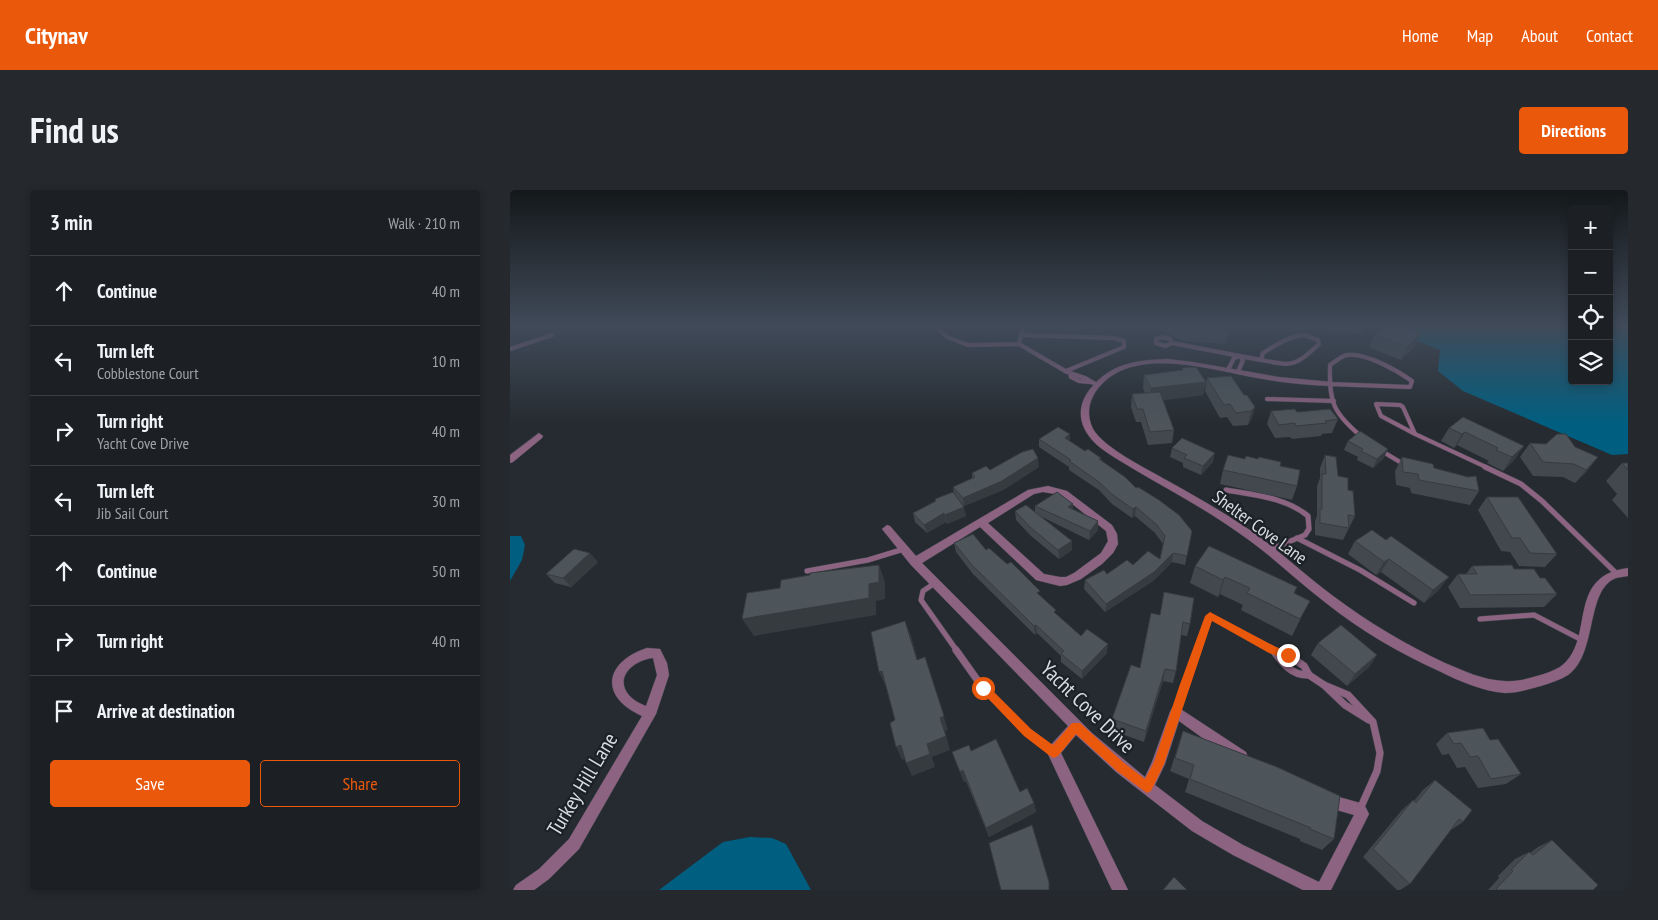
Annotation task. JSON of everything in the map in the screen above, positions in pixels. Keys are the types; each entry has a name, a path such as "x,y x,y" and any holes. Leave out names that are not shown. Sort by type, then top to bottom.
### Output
{"street":[{"name":"Shelter Cove Lane","path":"1330,384 1296,382 1164,361 1134,365 1114,372 1093,384 1084,413 1090,431 1099,442 1217,514 1268,550 1358,620 1404,648 1444,668 1477,681 1507,688 1524,686 1563,672 1576,658 1583,640 1594,593 1599,585 1610,576 1628,572"},
{"path":"510,460 539,436"},
{"path":"915,562 981,522 1031,492 1041,489 1057,490 1064,493 1109,528 1114,536 1113,545 1109,552 1075,578 1064,582 1051,581 1040,577 981,522"},
{"name":"Yacht Cove Drive","path":"887,529 935,583 1076,726 1114,761 1197,826 1238,850 1319,890"},
{"name":"Turkey Hill Lane","path":"521,890 544,874 574,844 650,714 663,675 656,653 642,653 630,660 618,679 619,687 624,698 635,707 650,714"},
{"path":"1147,787 1158,764 1176,712 1254,764"},
{"path":"1076,726 1054,752 1120,890"},
{"path":"1314,795 1332,803 1360,809 1362,814 1323,890"}],"lane":[{"path":"1042,360 1085,378 1093,384"},
{"path":"1068,372 1091,360"},
{"path":"1233,371 1234,360"},
{"path":"1233,371 1243,360"},
{"path":"1261,360 1292,365 1300,360"},
{"path":"1338,360 1330,364 1329,390 1339,415 1349,427 1364,439"},
{"path":"1330,384 1410,387 1412,381 1404,375 1367,360"},
{"path":"1267,398 1334,402"},
{"path":"1415,434 1400,404 1376,404 1381,416 1415,434 1521,484 1542,501 1617,574"},
{"path":"1372,444 1412,468"},
{"path":"1226,490 1301,508 1308,516 1309,529 1304,535 1268,550"},
{"path":"1297,538 1360,570 1414,603"},
{"path":"807,572 868,560 904,549"},
{"path":"935,583 923,591 920,600 983,688 1028,732 1054,752"},
{"path":"1480,619 1534,615 1583,640"},
{"path":"1176,712 1210,616 1272,650 1288,655 1304,666 1309,675 1324,685 1345,705 1373,722 1380,753 1377,771 1360,809"},
{"path":"1272,650 1286,667 1298,675 1309,675"}],"water":[{"path":"1439,360 1568,360 1568,385 1613,385 1613,360 1628,360 1628,454 1612,455 1463,391 1438,371"},
{"path":"510,536 521,536 525,545 522,560 510,581"},
{"path":"750,837 772,838 786,844 811,890 659,890 723,842"}],"building":[{"path":"1196,367 1206,382 1151,388 1144,375 1183,370 1182,368"},
{"path":"1231,376 1255,407 1251,411 1236,413 1230,404 1224,405 1207,378"},
{"path":"1160,392 1174,430 1150,432 1143,409 1137,409 1132,394"},
{"path":"1295,409 1297,412 1330,409 1338,419 1325,421 1327,423 1296,426 1295,423 1279,425 1271,411"},
{"path":"1463,417 1524,446 1512,457 1465,432 1462,434 1449,428"},
{"path":"1058,427 1070,434 1065,438 1085,451 1088,449 1125,477 1136,488 1138,487 1159,500 1179,515 1192,531 1187,556 1173,553 1154,572 1106,604 1085,580 1104,570 1107,574 1127,560 1133,565 1148,551 1160,559 1165,536 1157,525 1136,507 1133,509 1113,495 1099,482 1069,461 1071,460 1039,439"},
{"path":"1360,431 1388,449 1377,459 1361,451 1363,449 1348,441"},
{"path":"1557,434 1566,434 1575,447 1598,457 1586,470 1574,464 1543,462 1530,443 1546,444"},
{"path":"1182,438 1215,453 1203,466 1184,458 1187,455 1172,448"},
{"path":"1033,449 1038,458 1002,481 963,498 953,487 975,477 972,473 986,466 990,470 1022,452"},
{"path":"1228,455 1245,459 1246,456 1258,459 1259,457 1281,462 1280,466 1300,470 1297,486 1223,470"},
{"path":"1325,455 1336,457 1338,476 1348,478 1348,490 1353,491 1355,516 1348,515 1349,528 1320,523 1322,474 1326,474"},
{"path":"1402,457 1433,464 1434,468 1468,477 1476,476 1479,491 1419,480 1418,474 1403,472"},
{"path":"1622,463 1628,463 1628,470"},
{"path":"953,492 964,507 945,515 944,513 924,525 913,513 936,501 935,499"},
{"path":"1057,492 1073,504 1068,507 1098,521 1090,531 1035,506"},
{"path":"1487,497 1518,497 1557,554 1530,553 1520,538 1512,538"},
{"path":"1026,505 1072,541 1058,550 1030,527 1015,511"},
{"path":"1372,530 1386,540 1391,536 1449,577 1433,590 1389,559 1384,562 1355,541"},
{"path":"973,534 986,550 989,548 1007,564 1011,562 1040,591 1037,593 1056,610 1054,612 1081,636 1087,629 1108,644 1082,671 1061,654 1064,651 1036,625 1034,626 972,565 954,543"},
{"path":"1209,546 1297,587 1294,593 1310,601 1300,619 1247,593 1250,588 1225,577 1223,580 1195,566"},
{"path":"574,549 590,553 563,578 546,574"},
{"path":"879,565 879,582 869,584 869,598 742,619 747,593 780,588 781,580 810,575 810,573"},
{"path":"1512,565 1514,569 1534,569 1540,578 1545,578 1557,594 1470,595 1458,574 1477,574 1472,566"},
{"path":"1164,592 1194,598 1190,624 1183,622 1176,671 1165,669 1146,731 1112,719 1131,665 1140,668 1151,613 1160,615"},
{"path":"905,621 917,660 925,657 944,716 940,718 946,736 927,744 930,754 906,763 901,745 896,747 890,723 895,720 882,671 879,672 871,632"},
{"path":"1341,625 1377,655 1355,674 1318,643"},
{"path":"1483,728 1490,740 1498,739 1521,774 1491,779 1478,756 1470,757 1461,743 1454,744 1447,733"},
{"path":"1183,731 1277,767 1340,796 1334,839 1190,779 1194,765 1175,758"},
{"path":"996,739 1020,792 1027,788 1034,803 986,828 963,770 960,772 952,752 969,745 971,751"},
{"path":"1435,780 1472,810 1463,822 1459,819 1410,884 1373,849 1413,800 1416,803"},
{"path":"1032,825 1049,882 1049,890 1001,890 989,843"},
{"path":"1552,840 1598,885 1593,890 1496,889 1529,852 1533,855"},
{"path":"1174,877 1187,890 1163,890"}],"route":[{"path":"983,688 1028,732 1054,752 1076,726 1094,744 1147,787 1158,764 1210,616 1272,650 1288,655"}]}
